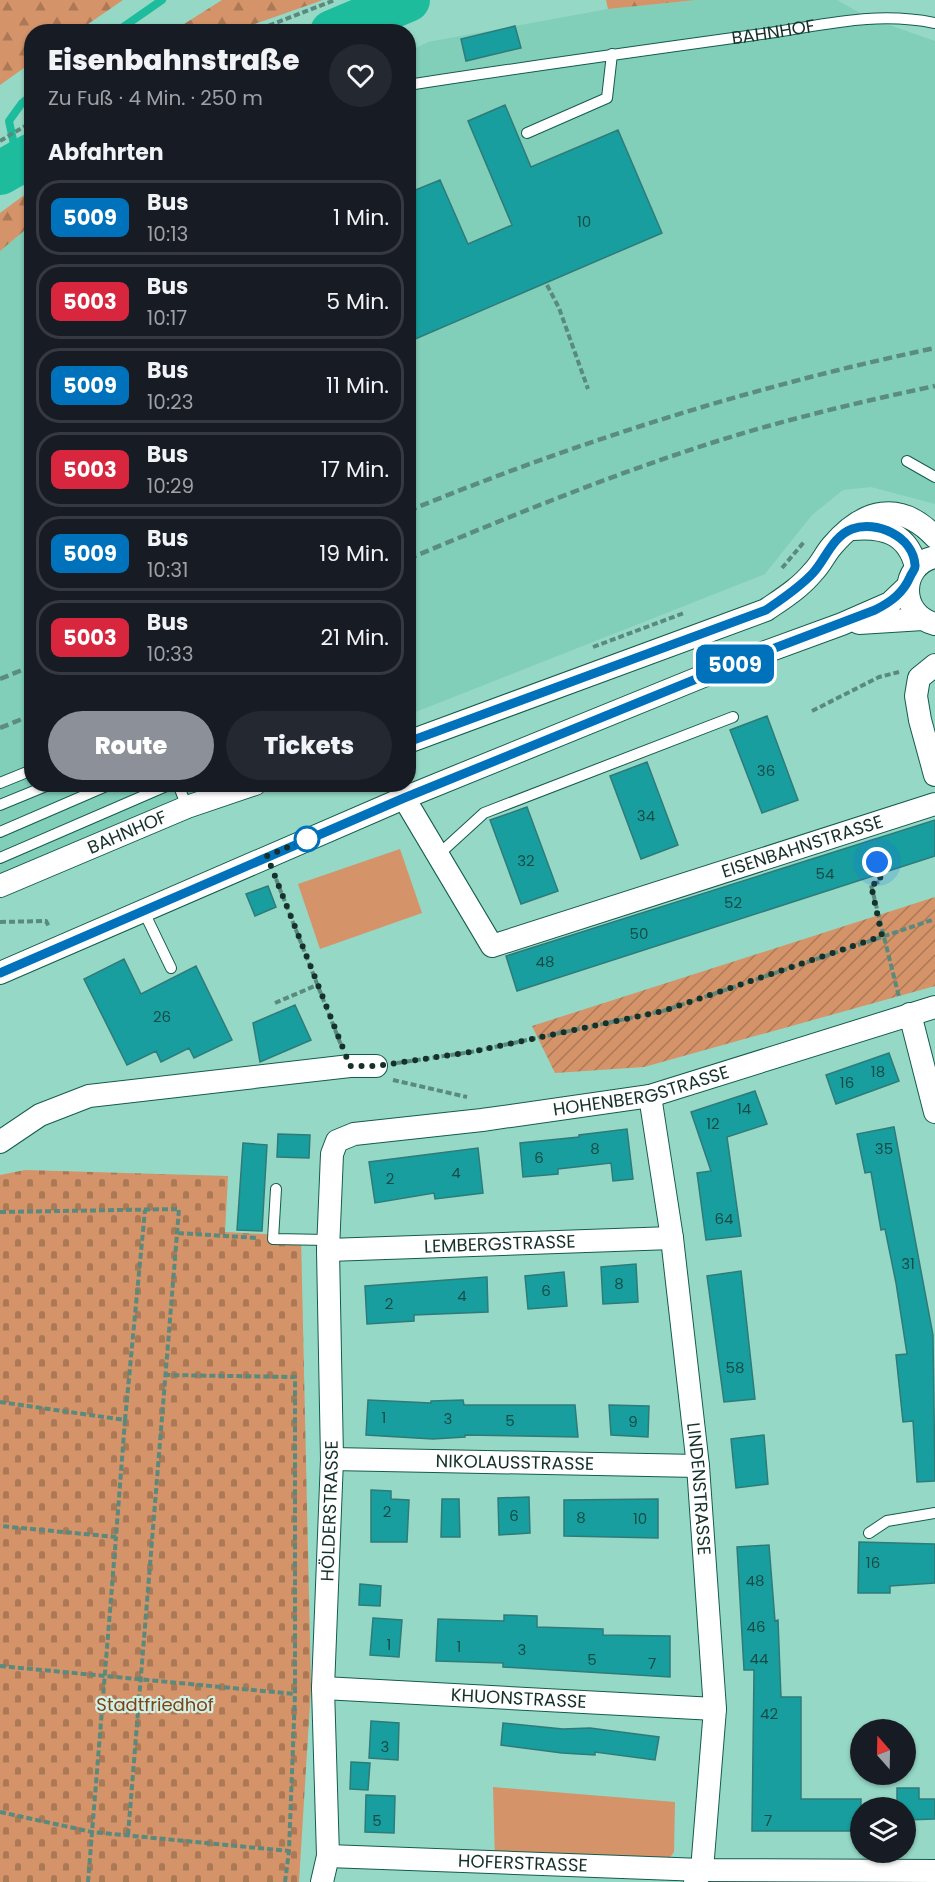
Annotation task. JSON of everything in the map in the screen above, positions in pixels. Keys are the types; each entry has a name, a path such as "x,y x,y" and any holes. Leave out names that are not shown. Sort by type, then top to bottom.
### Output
{"street":[{"path":"416,739 766,610 814,572 833,544 865,517 894,513 916,520 935,537"},
{"path":"851,529 874,527 897,534 913,555 920,570 911,606 929,622"},
{"path":"0,973 404,798 738,662 842,624 890,603 920,570"},
{"path":"842,624 929,622"},
{"path":"927,671 916,696 935,775"},
{"name":"BAHNHOF","path":"0,886 187,807 231,792"},
{"name":"EISENBAHNSTRASSE","path":"404,798 492,946 935,804"},
{"name":"HOHENBERGSTRASSE","path":"338,1141 354,1134 482,1120 650,1096 906,1009 935,1006"},
{"path":"906,1009 935,1112"},
{"path":"0,1142 40,1115 89,1096 350,1066 382,1072"},
{"name":"LINDENSTRASSE","path":"650,1096 672,1238 698,1466 715,1709 699,1876"},
{"name":"HÖLDERSTRASSE","path":"322,1882 328,1856 323,1688 332,1459 328,1245 332,1154 338,1141"},
{"name":"LEMBERGSTRASSE","path":"328,1245 672,1238"},
{"name":"NIKOLAUSSTRASSE","path":"332,1459 698,1466"},
{"name":"KHUONSTRASSE","path":"323,1688 715,1709"},
{"name":"HOFERSTRASSE","path":"328,1856 699,1876 926,1874"}],"lane":[{"name":"BAHNHOF","path":"416,83 793,30 867,17 935,23"},
{"path":"527,133 607,99 612,54"},
{"path":"907,461 935,477"},
{"path":"438,855 484,813 733,717"},
{"path":"0,783 24,773"},
{"path":"0,805 32,792"},
{"path":"0,832 92,792"},
{"path":"0,858 153,792"},
{"path":"181,792 187,807"},
{"path":"142,910 171,968"},
{"path":"276,1189 273,1239 328,1245"},
{"path":"869,1533 887,1521 935,1513"}],"path":[{"path":"272,24 334,0"},
{"path":"0,141 24,127"},
{"path":"547,285 559,308 588,389"},
{"path":"780,570 808,538"},
{"path":"582,651 689,611"},
{"path":"812,711 879,677 897,672 927,671"},
{"path":"868,824 881,881 871,885 882,936 906,1009"},
{"path":"267,856 350,1066"},
{"path":"382,1072 663,1011 935,920"},
{"path":"0,922 46,921 50,930"},
{"path":"275,1003 317,985"},
{"path":"382,1072 480,1100 482,1120"},
{"path":"0,1212 179,1209 128,1835"},
{"path":"88,1882 125,1420 145,1210"},
{"path":"178,1233 273,1239"},
{"path":"165,1375 295,1377 295,1694 289,1851 285,1882"},
{"path":"0,1402 125,1420"},
{"path":"0,1526 116,1537"},
{"path":"0,1666 106,1678 295,1694"},
{"path":"0,1812 92,1832 289,1851"}],"shaded area":[{"path":"696,0 837,0 867,17 935,41 935,504 871,487 843,490 812,515 765,574 416,712 416,48 428,42 608,9"},
{"path":"24,231 24,792 194,792 0,874 0,251"}],"green space":[{"path":"0,0 123,0 88,24 24,24 24,68 0,85"},
{"path":"222,0 323,0 255,24 184,24"},
{"path":"606,0 696,0 608,9"},
{"path":"24,195 24,231 0,251 0,213"},
{"path":"400,849 422,913 320,949 298,884"},
{"path":"935,897 935,986 644,1067 555,1073 532,1026"},
{"name":"Stadtfriedhof","path":"25,1170 228,1176 225,1232 301,1236 311,1687 299,1882 0,1882 0,1175"},
{"path":"493,1787 675,1802 674,1852 665,1864 495,1861"}],"building":[{"path":"515,26 521,48 466,61 461,39"},
{"path":"505,105 531,167 618,130 662,233 416,339 416,190 440,180 468,244 512,225 468,121"},
{"path":"767,716 798,800 762,813 730,730"},
{"path":"647,762 678,845 641,859 610,776"},
{"path":"527,807 558,891 521,904 490,820"},
{"path":"935,820 935,856 517,991 506,956"},
{"path":"268,886 276,907 255,916 246,894"},
{"path":"124,959 141,994 196,966 232,1040 194,1058 189,1048 161,1062 156,1051 127,1065 84,979"},
{"path":"295,1005 311,1040 260,1062 253,1023"},
{"path":"889,1053 899,1081 836,1104 826,1075"},
{"path":"755,1091 767,1124 727,1137 741,1236 706,1240 697,1173 711,1171 691,1112"},
{"path":"894,1127 933,1335 935,1481 917,1482 913,1421 903,1422 896,1355 907,1354 896,1283 885,1229 881,1230 871,1172 865,1173 857,1134"},
{"path":"627,1129 633,1179 613,1181 611,1163 558,1169 558,1174 523,1177 520,1143"},
{"path":"278,1134 310,1135 309,1158 277,1157"},
{"path":"243,1143 267,1145 262,1231 237,1230"},
{"path":"478,1148 483,1193 435,1199 434,1193 375,1203 369,1162"},
{"path":"636,1264 638,1302 603,1304 601,1267"},
{"path":"741,1271 755,1399 724,1402 707,1276"},
{"path":"564,1272 567,1306 528,1309 525,1276"},
{"path":"487,1277 488,1312 414,1315 414,1321 367,1324 365,1286"},
{"path":"368,1400 431,1403 431,1401 463,1400 464,1405 575,1405 578,1437 465,1435 465,1437 433,1439 366,1435"},
{"path":"609,1405 649,1406 648,1437 611,1435"},
{"path":"764,1435 768,1484 736,1488 731,1439"},
{"path":"371,1490 391,1491 391,1499 409,1500 407,1542 371,1542"},
{"path":"529,1497 530,1533 499,1535 498,1498"},
{"path":"442,1499 459,1499 460,1537 441,1537"},
{"path":"658,1499 658,1538 564,1536 564,1500"},
{"path":"859,1542 935,1544 935,1583 890,1586 890,1593 858,1593"},
{"path":"769,1545 775,1621 778,1620 781,1697 801,1697 801,1799 850,1799 850,1831 752,1831 754,1670 744,1670 737,1547"},
{"path":"360,1584 381,1586 380,1606 359,1605"},
{"path":"504,1615 537,1616 537,1627 603,1629 603,1635 670,1636 670,1677 503,1667 503,1663 436,1661 438,1619 504,1621"},
{"path":"373,1618 402,1620 399,1657 370,1655"},
{"path":"371,1721 399,1723 398,1760 369,1758"},
{"path":"503,1723 563,1729 590,1728 659,1737 655,1760 595,1752 595,1755 562,1753 501,1745"},
{"path":"351,1762 370,1763 368,1790 350,1789"},
{"path":"897,1788 919,1788 919,1799 935,1799 935,1819 916,1820 916,1797 897,1797"},
{"path":"366,1795 395,1796 394,1833 365,1832"}],"waterway":[{"path":"128,24 162,0"},
{"path":"351,24 408,0"},
{"path":"18,163 9,121 24,101"},
{"path":"0,173 24,160"}],"railway":[{"path":"416,508 537,461 668,418 800,380 935,348"},
{"path":"416,556 580,489 715,442 808,415 935,386"},
{"path":"0,679 24,669"},
{"path":"0,728 24,718"}],"bus line":[{"name":"5009","path":"0,973 404,798 738,662 875,610 890,603 908,586 909,578 916,567 913,555 897,534 874,527 851,529 833,544 814,572 766,610 416,740"}],"route":[{"path":"307,839 267,856 350,1066 376,1066 471,1052 663,1011 882,936 871,885 881,881 877,862"}]}
